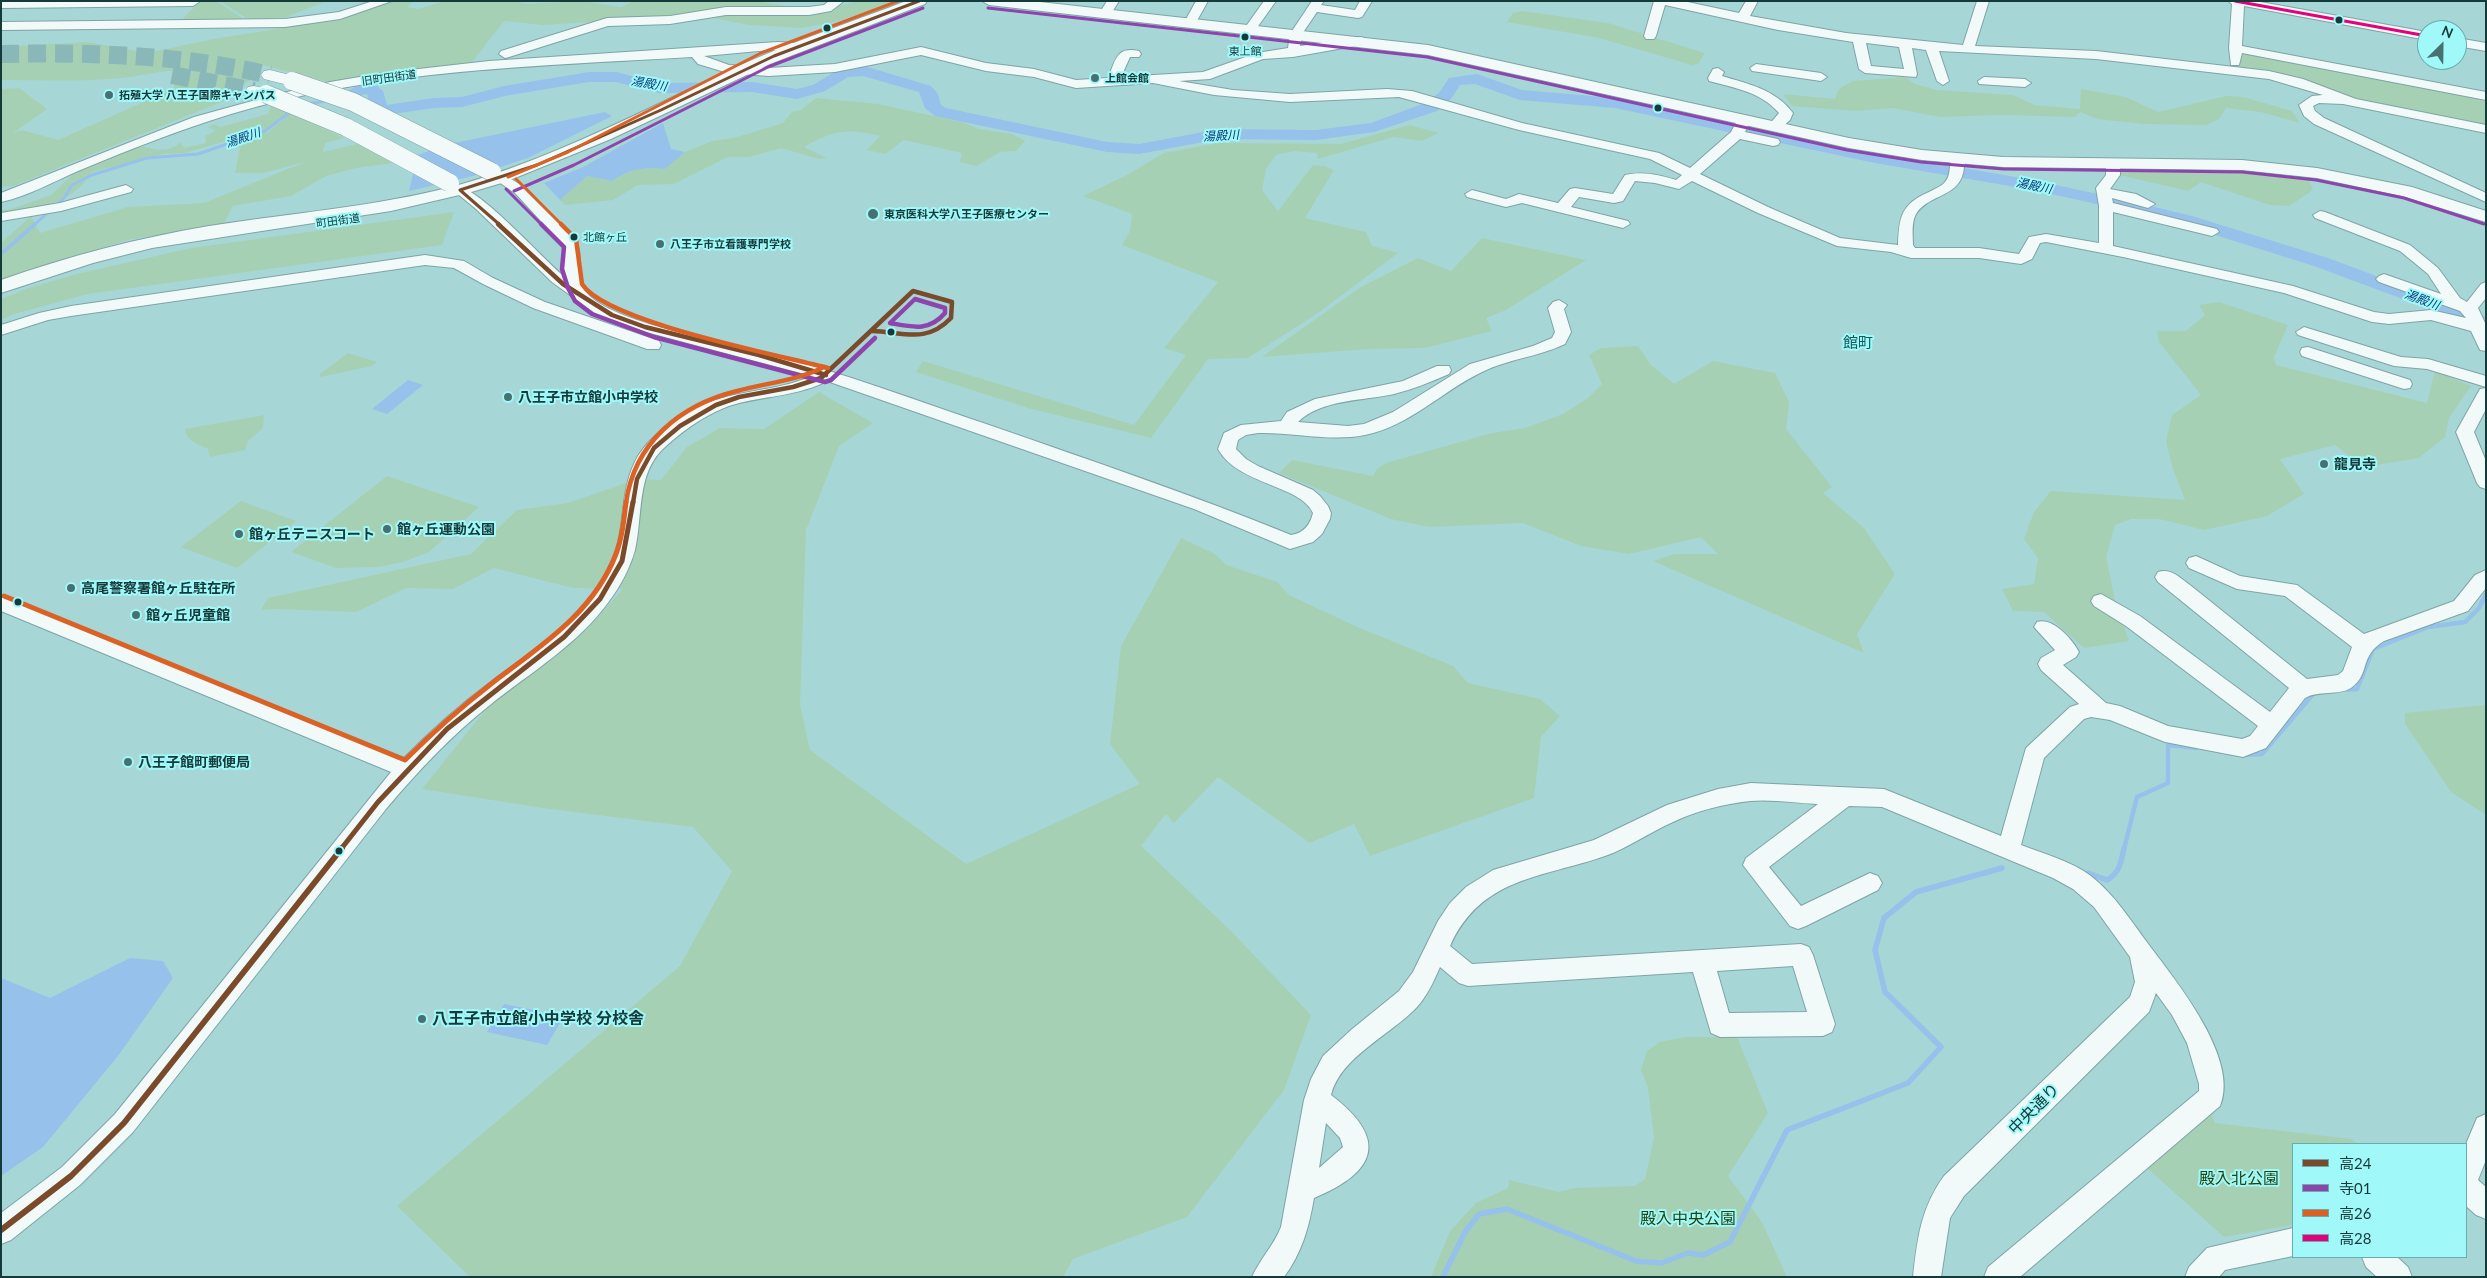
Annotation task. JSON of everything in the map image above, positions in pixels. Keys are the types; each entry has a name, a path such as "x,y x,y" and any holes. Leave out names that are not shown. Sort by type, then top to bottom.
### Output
{"highway":[{"path":"270,75 353,102 502,178"},
{"path":"260,92 346,127 460,190"}],"main road":[{"path":"742,70 795,47 920,1"},
{"path":"989,1 1109,7 1190,22 1362,41 1459,55 1740,128 1850,143 1958,168 2019,163 2228,164 2300,170 2398,189 2486,217"},
{"name":"町田街道","path":"1,294 60,273 142,251 239,234 389,213 502,178 558,156 661,110 742,70"},
{"name":"町田街道","path":"1,287 68,264 149,243 389,205 460,190"}],"street":[{"path":"1,26 303,22 347,14 386,1"},
{"path":"461,68 607,22 670,20 726,11 809,12 827,8 838,1"},
{"path":"1190,22 1202,1"},
{"path":"1250,29 1270,1"},
{"path":"1293,53 1296,34 1316,5 1358,14 1366,1"},
{"path":"1650,36 1661,1 1778,26 1905,44 2096,56 2235,71 2287,79 2351,102"},
{"path":"1742,18 1752,1"},
{"path":"1968,49 1983,1"},
{"path":"2235,71 2237,1 2417,34"},
{"path":"2262,1 2417,29"},
{"path":"1,4 19,2 194,2"},
{"path":"32,26 60,2"},
{"path":"169,24 194,2"},
{"path":"1859,38 1865,69 1911,74 1905,44"},
{"path":"2467,38 2486,42"},
{"path":"695,53 696,57 710,64 742,70 788,71 835,68 860,64 897,54 921,51 986,66 1034,73 1070,83 1112,83 1205,76 1255,58 1362,41"},
{"path":"2467,44 2486,47"},
{"name":"旧町田街道","path":"1,198 154,136 233,109 333,86 461,68 545,60 695,53 771,45 795,47"},
{"path":"1931,47 1943,82"},
{"path":"2235,48 2486,96"},
{"path":"1999,51 2008,82"},
{"path":"1112,83 1126,54 1135,54"},
{"path":"1758,65 1821,77"},
{"path":"1718,72 1714,78 1761,91 1775,100 1786,113 1774,134"},
{"path":"1158,80 1266,96 1309,98 1396,92 1445,106 1462,108 1548,133 1647,153 1763,210 1832,240 1910,253 1979,253 2022,259 2028,256 2034,240 2040,238 2106,248 2288,289 2372,317 2389,319 2431,315 2474,319"},
{"path":"1984,81 2025,83"},
{"path":"2486,129 2351,102 2317,99 2308,102 2306,109 2322,123 2486,198"},
{"path":"1562,208 1575,192 1614,199 1618,198 1630,178 1644,176 1679,185 1740,128"},
{"path":"2106,248 2103,188 2113,175 2113,164"},
{"path":"1910,253 1905,246 1906,225 1910,213 1934,194 1950,187 1958,168"},
{"path":"502,178 570,243 573,250 570,272 581,298"},
{"path":"1,217 61,206 126,188"},
{"path":"460,190 544,268 581,298 602,310 652,329 798,366 826,375 1200,505 1290,542 1302,541 1310,536 1321,520 1322,513 1319,506 1305,494 1268,480 1230,456 1227,449 1229,440 1235,433 1267,426 1286,426 1340,433 1372,429 1389,422 1440,374"},
{"path":"1472,194 1506,202 1516,202 1519,198 1623,224"},
{"path":"2105,199 2130,197 2142,203 2201,219"},
{"path":"2105,199 2212,232"},
{"path":"2320,215 2405,248 2433,271 2454,301 2474,319"},
{"path":"1,330 45,316 71,311 425,260 444,260 460,264 482,278 539,305 653,345"},
{"path":"2384,279 2474,319"},
{"path":"2486,287 2471,305 2474,319 2486,346"},
{"path":"1286,426 1292,415 1310,406 1405,386 1440,374 1476,368 1554,344 1563,336 1556,308 1559,305"},
{"path":"2304,332 2400,362 2428,364 2486,382"},
{"path":"2308,352 2404,384"},
{"path":"2366,371 2373,353"},
{"path":"1,1230 63,1182 99,1149 124,1122 378,802 407,769 464,714 564,637 600,599 622,561 627,543 637,479 654,448 680,426 716,405 739,398 768,394 807,384 826,375"},
{"path":"2486,393 2465,432 2486,483"},
{"path":"2196,563 2237,582 2290,590 2364,645"},
{"path":"2165,577 2210,610 2256,651 2304,688"},
{"path":"2009,849 2034,754 2072,716 2085,710 2099,709 2126,716 2173,737 2243,748 2258,742 2298,692 2304,688 2343,682 2352,675 2359,652 2364,645 2377,636 2462,606 2469,599 2476,585 2486,577"},
{"path":"2101,601 2133,621 2271,724"},
{"path":"1,603 407,769"},
{"path":"2044,627 2069,652 2048,664 2099,709"},
{"path":"1266,1277 1276,1265 1291,1240 1299,1212 1317,1100 1320,1088 1332,1065 1360,1038 1408,999 1422,980 1452,919 1466,902 1491,882 1512,872 1595,849 1667,814 1723,796 1751,792 1877,797 1896,802 2061,871 2090,889 2102,900 2139,948 2194,1028 2212,1084 2210,1097 1998,1277"},
{"path":"1848,795 1754,865 1798,919 1870,883"},
{"name":"中央通り","path":"1927,1277 1934,1220 1939,1206 1949,1192 2140,1004 2148,982 2139,948"},
{"path":"1436,949 1468,976 1702,961 1801,955 1822,1024 1720,1025 1702,961"},
{"path":"1303,1188 1315,1186 1332,1176 1355,1154 1357,1146 1356,1138 1336,1114 1317,1100"},
{"path":"2467,1174 2486,1127"},
{"path":"2467,1189 2486,1204"},
{"path":"2199,1277 2217,1258 2292,1242"},
{"path":"2377,1258 2398,1277"}],"green space":[{"path":"201,1 216,1 245,20 187,21 183,18"},
{"path":"220,1 327,1 283,18 246,18"},
{"name":"拓殖大学 八王子国際キャンパス","path":"394,1 414,1 407,7 419,9 444,1 514,1 527,4 581,1 621,7 634,1 754,1 794,7 842,5 858,1 896,2 835,22 801,28 749,25 713,18 667,17 543,25 504,21 472,62 332,83 263,65 247,73 251,80 231,92 239,95 13,186 1,187 1,89 19,88 47,109 13,133 22,130 58,140 173,89 176,82 194,72 166,71 130,77 91,80 1,80 1,47 87,42 147,53 213,39 345,18"},
{"path":"1522,11 1608,23 1705,53 1698,64 1692,65 1599,38 1507,22 1513,13"},
{"path":"2240,49 2486,96 2486,126 2350,98 2244,70 2239,66"},
{"path":"1906,77 1915,84 1937,90 2013,95 2035,105 2080,109 2081,89 2126,97 2158,112 2226,96 2243,97 2292,111 2300,123 2261,112 2226,108 2219,119 2206,125 2143,124 2097,119 2080,112 2075,117 2001,115 1940,117 1892,108 1856,111 1792,106 1783,94 1835,99 1839,89 1852,81"},
{"path":"816,98 878,104 962,122 979,129 1012,134 1025,141 1016,151 1000,152 976,166 960,162 962,153 904,140 885,154 867,150 880,136 849,131 840,132 823,137 804,147 827,158 819,159 781,148 749,157 728,157 674,184 638,185 613,200 565,205 560,200 587,176 612,181 624,174 637,170 650,168 665,169 685,152 712,141 734,138 783,123 792,112 801,110"},
{"path":"272,103 291,109 283,118 264,130 185,153 163,154 92,172 74,192 63,198 40,207 1,214 1,210 11,209 51,195 74,173 141,146 162,150 172,148 181,142 184,148 206,143 205,136 216,131 208,127 214,124 220,127 268,114"},
{"path":"291,113 344,138 325,143 323,152 358,144 393,163 356,168 326,176 291,196 233,206 224,223 127,240 1,280 1,243 31,216 40,233 128,207 204,203 305,162 263,173 235,173 240,148 234,143 268,132"},
{"path":"1409,125 1439,133 1422,141 1393,137 1318,159 1317,153 1294,151 1276,155 1266,169 1262,190 1278,211 1313,165 1324,166 1334,170 1305,218 1366,232 1372,246 1398,253 1318,313 1248,358 1208,359 1151,438 1028,408 916,372 923,361 1134,425 1186,355 1164,348 1218,282 1122,245 1130,231 1132,214 1083,196 1127,175 1164,153 1218,143 1341,144"},
{"path":"2122,169 2265,171 2308,178 2313,190 2289,206 2270,205 2201,182 2188,191 2120,175"},
{"path":"454,212 442,245 88,294 14,314 1,320 1,299 28,288 81,273 191,248"},
{"path":"1482,238 1586,260 1506,310 1486,318 1492,331 1425,348 1369,349 1262,357 1361,287 1418,258 1451,271"},
{"path":"2219,302 2288,325 2274,357 2276,365 2427,403 2435,371 2471,386 2449,418 2445,437 2419,458 2364,467 2335,445 2280,459 2304,494 2267,516 2204,530 2159,519 2131,519 2115,525 2106,557 2115,600 2129,641 2084,648 2044,612 2013,611 2002,589 2034,584 2038,558 2024,539 2034,512 2051,491 2185,500 2173,469 2166,441 2172,415 2201,395 2159,342 2157,331 2186,331 2205,315 2199,305"},
{"path":"1638,346 1651,365 1674,384 1713,361 1775,373 1789,402 1786,429 1832,487 1823,493 1864,528 1895,574 1857,634 1864,653 1653,561 1675,554 1718,554 1701,537 1629,554 1581,546 1523,523 1429,527 1391,519 1279,473 1292,460 1373,476 1377,469 1386,463 1492,433 1525,428 1563,414 1588,398 1602,384 1589,355 1601,348"},
{"path":"348,353 377,362 372,366 320,377 320,374"},
{"path":"819,392 873,423 839,446 806,530 800,705 810,750 966,864 1140,784 1110,744 1121,646 1181,538 1215,554 1226,565 1277,582 1289,595 1355,626 1453,666 1468,683 1540,699 1560,716 1541,737 1534,798 1370,856 1354,824 1310,843 1218,777 1174,823 1166,814 1141,846 1230,930 1311,1015 1284,1090 1187,1217 1073,1259 1063,1277 470,1277 397,1206 680,966 732,871 693,827 543,808 422,789 486,709 588,627 623,589 573,588 494,568 453,589 406,588 356,612 261,610 268,598 471,554 517,510 568,503 637,479 661,480 687,447 720,428 764,429"},
{"path":"264,415 263,428 248,441 245,450 210,457 208,449 191,440 185,429"},
{"name":"館ヶ丘運動公園","path":"387,476 479,507 429,552 403,562 378,567 336,568 291,552"},
{"name":"館ヶ丘テニスコート","path":"241,501 296,521 237,568 181,547"},
{"path":"2486,705 2486,815 2451,792 2405,724 2405,713"},
{"name":"殿入中央公園","path":"1686,1037 1737,1037 1768,1113 1728,1176 1762,1222 1787,1277 1431,1277 1450,1231 1476,1203 1508,1188 1509,1180 1559,1192 1574,1188 1635,1186 1645,1179 1654,1138 1648,1088 1641,1070 1647,1051 1660,1042"},
{"name":"殿入北公園","path":"2211,1113 2215,1123 2351,1139 2357,1143 2292,1143 2292,1225 2224,1237 2146,1167"}],"water":[{"path":"605,112 612,116 528,158 473,176 409,191 418,155 445,145"},
{"path":"663,123 671,149 685,152 665,169 650,168 637,170 624,174 612,181 587,176 560,200 544,183 583,167"},
{"path":"408,380 423,385 387,414 372,409"},
{"path":"130,958 163,961 173,978 118,1056 43,1147 1,1176 1,978 50,998"},
{"path":"504,1004 564,1016 547,1045 487,1032"}],"waterway":[{"name":"湯殿川","path":"356,91 371,89 375,91 378,107 386,110 434,103 462,102 504,91 589,77 616,77 659,88 752,87 797,94 819,88 844,73 864,71 925,89 930,94 933,108 941,112 1107,147 1139,149 1158,147 1219,134 1316,135 1374,127 1431,107 1445,96 1455,81 1477,79 1520,95 1615,103 1875,158 2033,185 2134,207 2186,220 2321,262 2486,324"},
{"name":"湯殿川","path":"348,94 356,91"},
{"name":"湯殿川","path":"307,104 326,101"},
{"name":"湯殿川","path":"34,225 64,198 72,185 92,175 147,158 198,154 265,131 293,110"},
{"name":"湯殿川","path":"1,254 35,224"},
{"path":"2342,690 2357,689 2373,649 2428,627 2465,622 2479,608 2486,594"},
{"path":"2244,755 2262,754 2314,693"},
{"path":"2124,849 2137,797 2168,783 2168,745 2196,748"},
{"path":"2088,873 2107,880 2115,874 2119,867 2124,848"},
{"path":"1443,1277 1465,1232 1479,1214 1507,1209 1636,1261 1661,1263 1688,1253 1703,1255 1730,1242 1787,1130 1908,1083 1941,1047 1885,992 1875,950 1884,918 1916,892 2002,868"}],"tunnel":[{"path":"1,54 103,54 136,56 203,63 270,75"},
{"path":"172,75 254,91"}],"transit line":[{"name":"高26","path":"508,177 568,152 761,53 898,1"},
{"name":"高24","path":"460,190 537,165 661,110 774,56 919,1"},
{"name":"高28","path":"2235,1 2417,34"},
{"name":"寺01","path":"514,191 574,165 768,67 923,8"},
{"name":"寺01","path":"988,8 1427,57 1847,150 1921,162 2003,169 2242,172 2316,180 2404,198 2484,224"},
{"name":"高26","path":"516,179 576,239 582,284 586,290 602,302 662,325 828,368"},
{"name":"寺01","path":"506,189 564,247 562,269 568,288 575,301 592,314 654,337 825,382 831,380 875,338"},
{"name":"高24","path":"460,190 563,284 601,310 645,327 793,364 826,375"},
{"name":"高24","path":"1,1230 71,1176 124,1123 378,802 447,729 564,637 600,599 622,561 637,479 654,448 680,426 716,405 739,397 793,387 821,378 913,291 952,302 951,318 942,327 933,332 924,335 914,335 872,331"},
{"name":"寺01","path":"915,299 945,308 945,313 939,320 927,327 913,327 890,323 915,299"},
{"name":"高26","path":"4,596 405,760 459,710 566,626 595,593 607,574 616,554 630,479 637,461 649,443 668,425 684,413 711,399 739,390 792,380 822,368"}],"place":[{"name":"東上館","path":"1245,37"},
{"name":"上館会館","path":"1095,78"},
{"name":"拓殖大学 八王子国際キャンパス","path":"109,95"},
{"name":"東京医科大学八王子医療センター","path":"873,214"},
{"name":"北館ヶ丘","path":"574,237"},
{"name":"八王子市立看護専門学校","path":"660,244"},
{"name":"八王子市立館小中学校","path":"508,397"},
{"name":"龍見寺","path":"2324,464"},
{"name":"館ヶ丘運動公園","path":"387,529"},
{"name":"館ヶ丘テニスコート","path":"239,534"},
{"name":"高尾警察署館ヶ丘駐在所","path":"71,588"},
{"name":"館ヶ丘児童館","path":"136,615"},
{"name":"八王子館町郵便局","path":"128,762"},
{"name":"八王子市立館小中学校 分校舎","path":"422,1019"}],"district":[{"name":"館町","path":"1858,343"}]}
